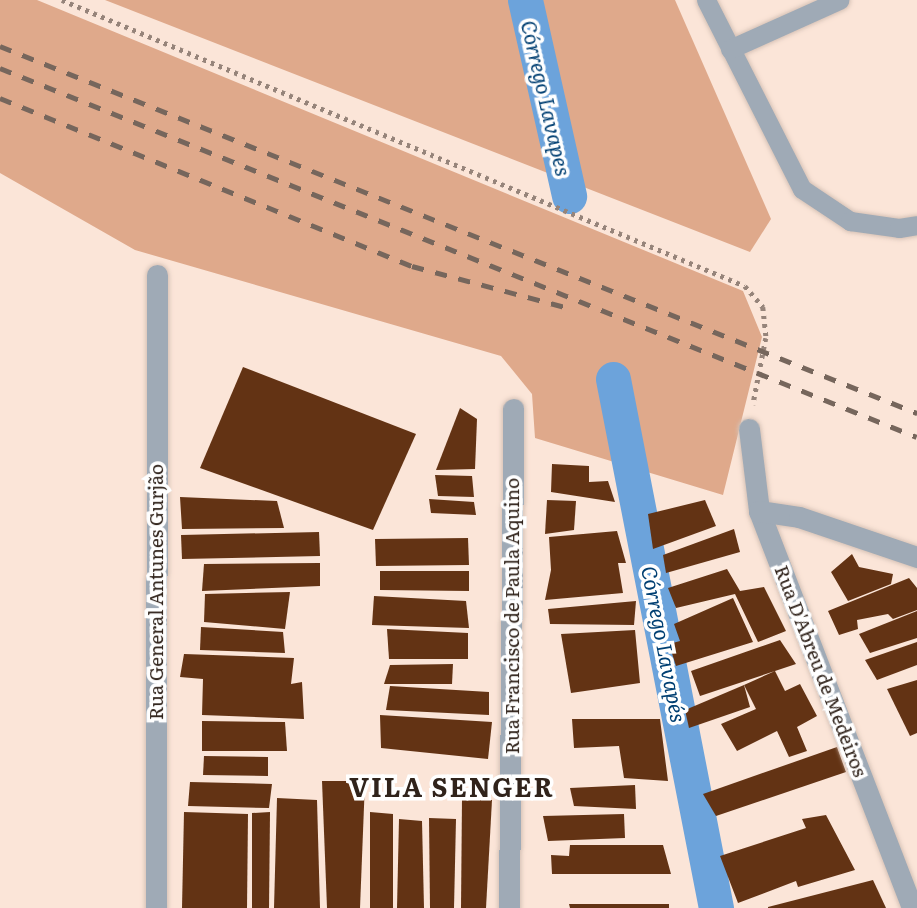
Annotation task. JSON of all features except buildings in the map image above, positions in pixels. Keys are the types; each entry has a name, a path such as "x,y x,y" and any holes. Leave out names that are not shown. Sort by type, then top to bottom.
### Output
{"street":[{"name":"Rua General Antunes Gurjão","path":"156,908 157,275"},
{"name":"Rua Francisco de Paula Aquino","path":"509,908 513,409"},
{"name":"Rua D'Abreu de Medeiros","path":"749,429 759,511 912,908"},
{"path":"759,511 799,517 917,557"}],"lane":[{"path":"706,0 802,190 850,220 898,228 917,225"},
{"path":"730,50 839,0"}],"path":[{"path":"62,0 745,286 763,307 766,338 749,429"}],"shaded area":[{"path":"0,0 37,0 743,291 762,337 723,495 535,438 532,394 501,356 135,250 0,173"},
{"path":"105,0 675,0 771,219 750,252"}],"waterway":[{"name":"Córrego Lavapes","path":"525,0 569,196"},
{"name":"Córrego Lavapés","path":"613,379 716,908"}],"railway":[{"path":"0,46 917,413"},
{"path":"0,68 917,437"},
{"path":"0,98 412,266 572,309"}],"district":[{"name":"VILA SENGER","path":"452,786"}]}
